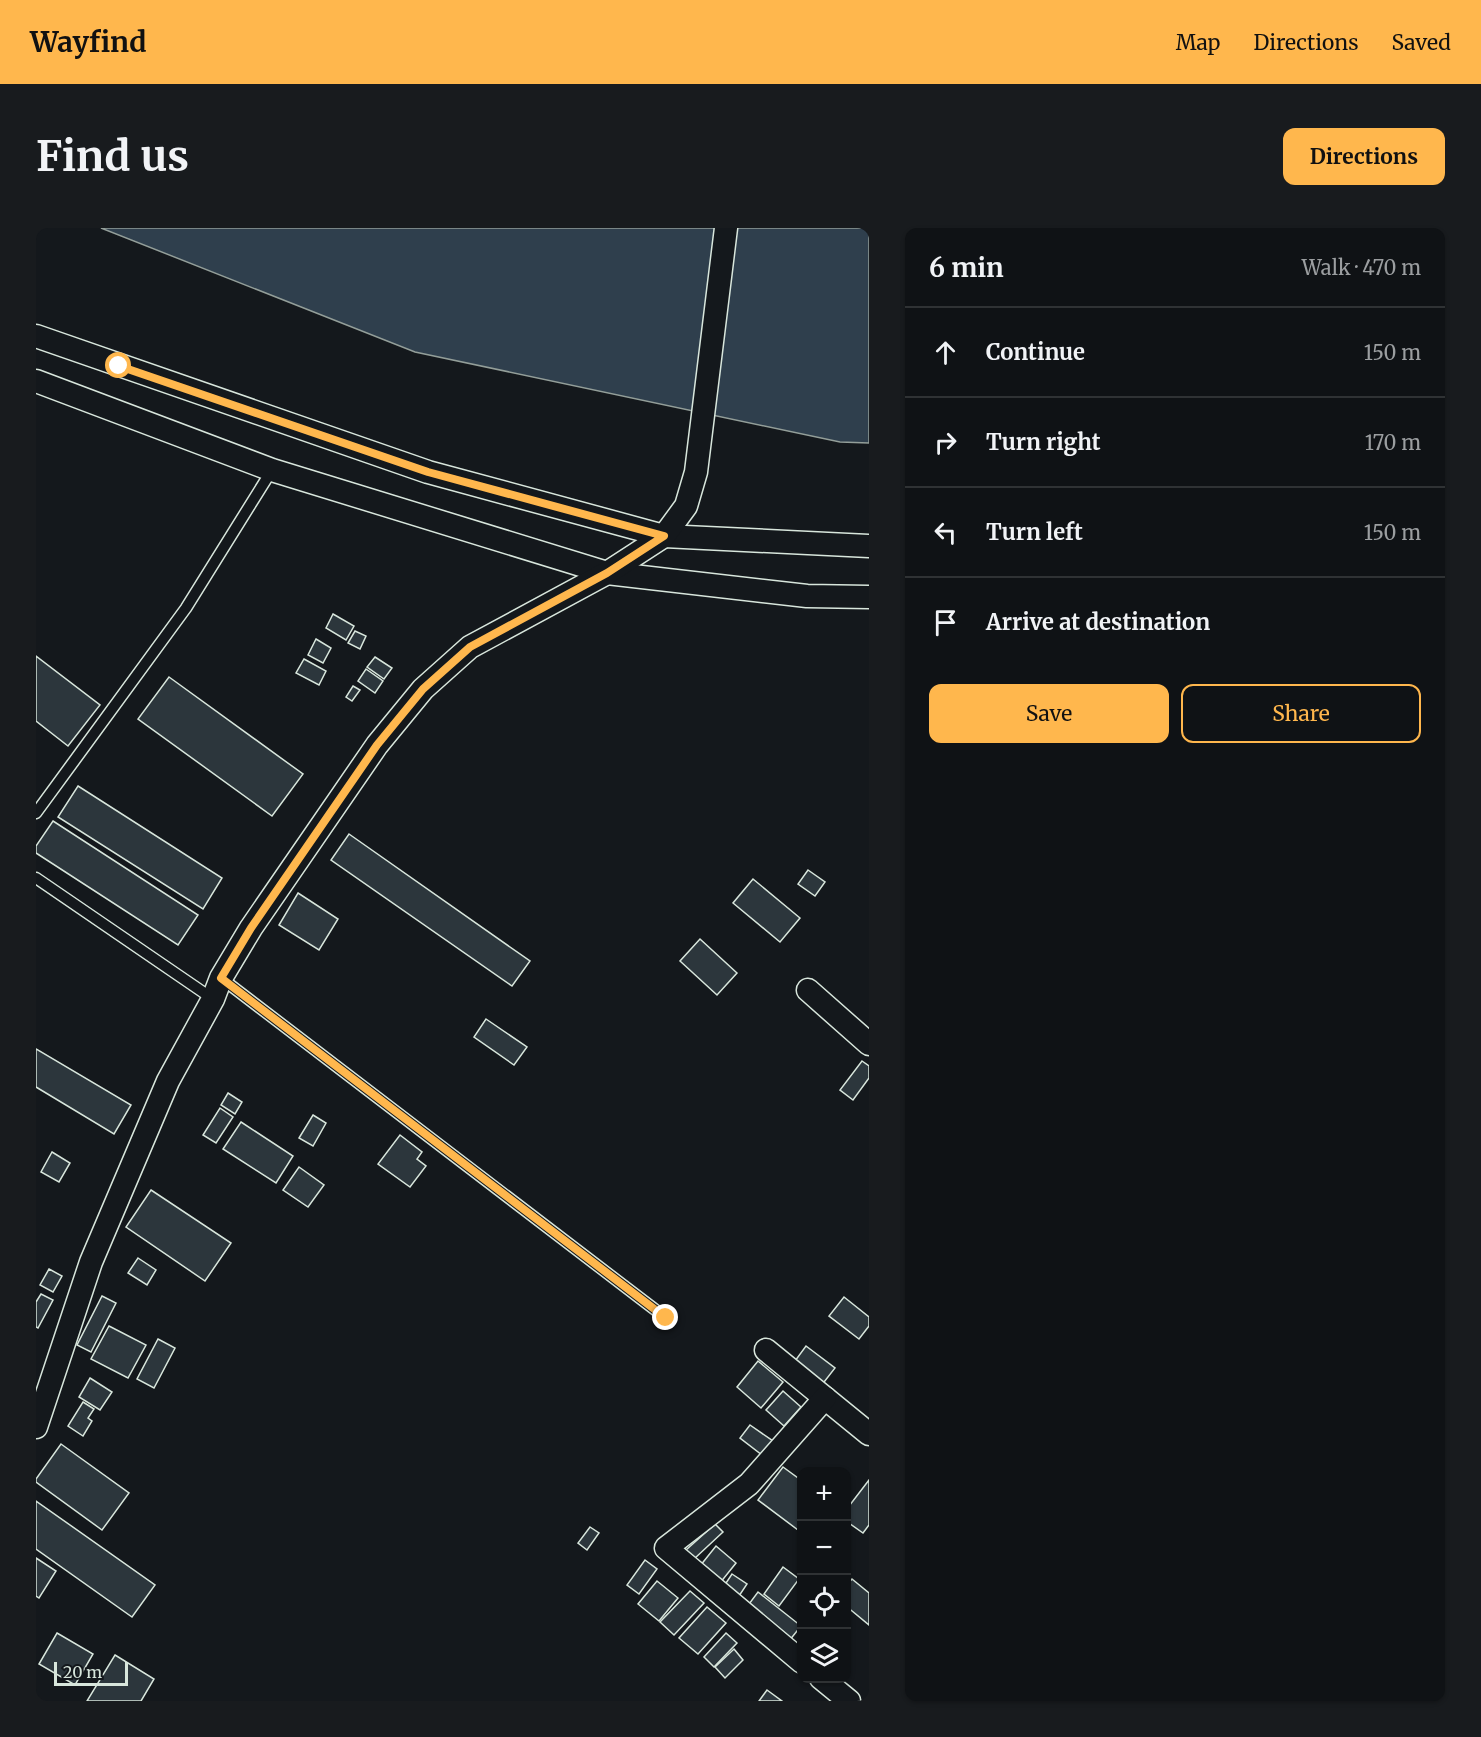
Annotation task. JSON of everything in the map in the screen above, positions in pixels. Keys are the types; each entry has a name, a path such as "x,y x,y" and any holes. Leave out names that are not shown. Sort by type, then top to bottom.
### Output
{"street":[{"path":"36,1427 91,1262 168,1081 251,928 377,745 423,689 470,647 607,573 664,536 686,506 696,472 726,228"},
{"path":"36,336 428,472 664,536 869,546"},
{"path":"36,381 272,470 607,573 807,596 869,597"},
{"path":"808,990 869,1044"},
{"path":"766,1350 869,1434"},
{"path":"797,1659 666,1548 749,1484 825,1398"},
{"path":"827,1683 849,1701"}],"lane":[{"path":"36,813 186,608 272,470"},
{"path":"36,878 217,988 666,1318"}],"water":[{"path":"101,228 869,228 869,443 840,442 415,352"}],"building":[{"path":"333,614 354,626 346,640 326,628"},
{"path":"355,631 366,636 360,649 348,643"},
{"path":"316,639 331,648 323,663 308,655"},
{"path":"36,656 100,705 68,746 36,721"},
{"path":"375,657 392,668 384,679 367,667"},
{"path":"304,659 326,671 319,685 296,673"},
{"path":"366,669 383,681 375,693 358,681"},
{"path":"169,677 303,774 272,816 138,719"},
{"path":"353,686 360,690 352,701 346,697"},
{"path":"78,786 222,878 203,909 58,817"},
{"path":"53,821 198,915 178,945 36,853 36,846"},
{"path":"349,834 530,961 512,986 331,860"},
{"path":"808,870 825,882 815,896 798,884"},
{"path":"753,879 800,918 780,942 733,903"},
{"path":"298,893 338,919 319,950 279,925"},
{"path":"700,939 737,973 717,995 680,961"},
{"path":"486,1019 527,1047 514,1065 474,1037"},
{"path":"36,1049 131,1105 114,1134 36,1087"},
{"path":"862,1061 869,1066 869,1078 853,1100 840,1090"},
{"path":"228,1093 242,1102 235,1114 221,1105"},
{"path":"220,1108 233,1117 216,1143 203,1135"},
{"path":"313,1115 326,1123 313,1146 299,1138"},
{"path":"241,1122 293,1156 276,1183 223,1149"},
{"path":"400,1135 422,1152 417,1159 426,1166 410,1187 378,1164"},
{"path":"52,1152 70,1163 59,1182 41,1172"},
{"path":"299,1167 324,1185 308,1207 283,1190"},
{"path":"151,1190 231,1243 205,1281 126,1227"},
{"path":"138,1258 156,1270 147,1285 128,1273"},
{"path":"49,1269 62,1276 53,1292 40,1285"},
{"path":"41,1294 53,1300 38,1328 36,1327 36,1302"},
{"path":"102,1296 116,1303 91,1352 77,1345"},
{"path":"844,1297 869,1317 869,1326 859,1339 829,1316"},
{"path":"109,1326 146,1345 128,1378 91,1359"},
{"path":"158,1339 175,1348 154,1388 137,1379"},
{"path":"806,1346 835,1368 821,1386 792,1365"},
{"path":"758,1361 783,1382 761,1408 737,1387"},
{"path":"90,1378 112,1392 100,1410 79,1397"},
{"path":"783,1391 801,1407 784,1426 766,1410"},
{"path":"83,1402 94,1409 88,1418 92,1421 83,1436 68,1426"},
{"path":"750,1425 773,1441 762,1455 740,1438"},
{"path":"61,1444 129,1493 102,1530 36,1482"},
{"path":"783,1467 797,1477 797,1529 758,1500"},
{"path":"869,1480 869,1525 863,1533 851,1525 851,1503"},
{"path":"36,1501 155,1585 132,1617 36,1549"},
{"path":"715,1524 723,1532 694,1559 686,1550"},
{"path":"590,1527 599,1533 587,1550 578,1543"},
{"path":"716,1546 736,1563 720,1583 700,1566"},
{"path":"36,1558 56,1571 39,1598 36,1596"},
{"path":"645,1560 657,1569 639,1594 627,1585"},
{"path":"783,1567 797,1578 797,1582 779,1606 764,1594"},
{"path":"732,1574 747,1584 739,1596 724,1586"},
{"path":"851,1580 869,1593 869,1625 851,1610"},
{"path":"657,1581 678,1598 659,1621 638,1604"},
{"path":"690,1591 704,1603 674,1635 660,1622"},
{"path":"758,1592 797,1623 797,1631 789,1641 746,1608"},
{"path":"707,1607 726,1623 698,1654 679,1638"},
{"path":"57,1633 93,1654 75,1685 39,1664"},
{"path":"726,1633 737,1643 714,1667 704,1657"},
{"path":"734,1649 743,1660 725,1678 715,1667"},
{"path":"115,1655 154,1679 141,1701 87,1701"},
{"path":"767,1690 782,1701 759,1701"}],"route":[{"path":"119,366 428,472 664,536 607,573 470,647 423,689 377,745 251,928 221,978 666,1318"}]}
